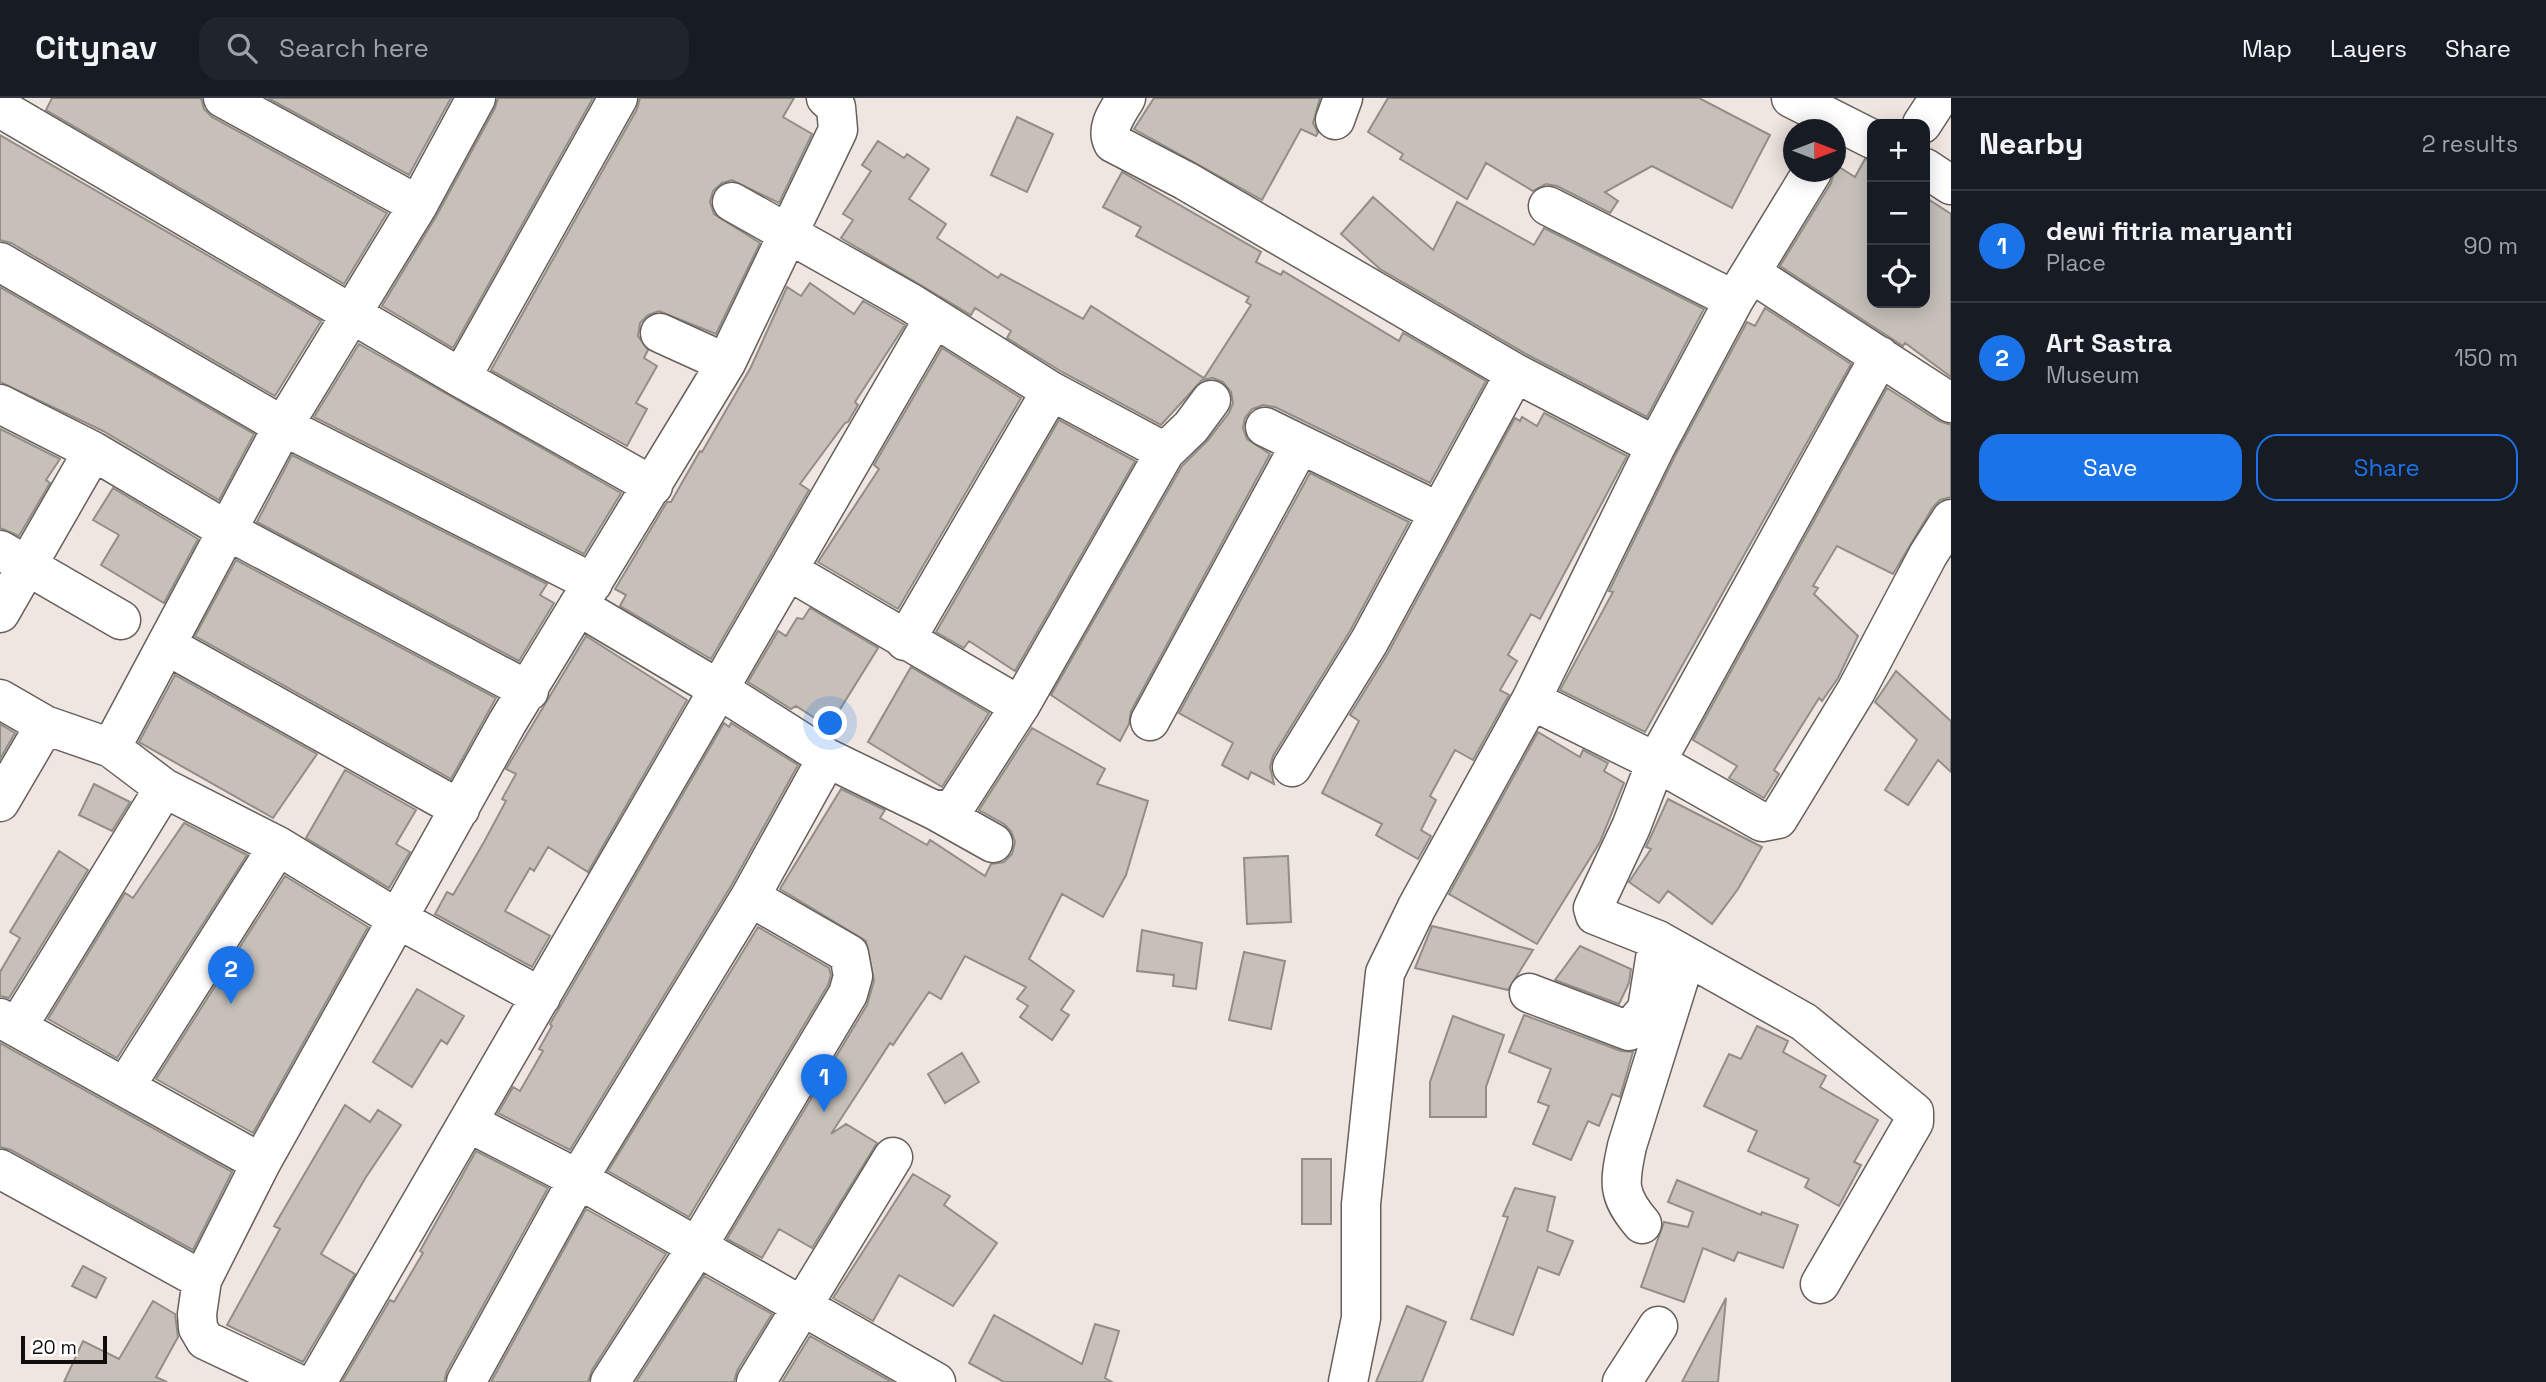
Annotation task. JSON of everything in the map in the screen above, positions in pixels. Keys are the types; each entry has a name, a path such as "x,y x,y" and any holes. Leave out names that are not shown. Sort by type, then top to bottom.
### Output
{"street":[{"path":"223,98 418,205"},
{"path":"111,748 283,426 349,313 418,205 475,98"},
{"path":"461,378 618,98"},
{"path":"294,1382 205,1340 198,1328 197,1314 202,1280 261,1163 507,723 529,691 726,363 838,130 836,107 825,98"},
{"path":"1126,98 1111,124 1110,136 1113,143 1186,181 1515,373 1656,446"},
{"path":"1791,98 1850,132"},
{"path":"1925,119 1939,98"},
{"path":"0,108 461,378 653,486"},
{"path":"1930,171 1951,185"},
{"path":"1348,1382 1361,1318 1361,1204 1385,973 1417,906 1531,700 1656,446 1742,287 1806,182"},
{"path":"732,202 934,318 1051,391 1165,452"},
{"path":"1548,206 1742,287 1880,356 1951,403"},
{"path":"0,262 283,426 586,594 720,690 827,758 936,811 993,843"},
{"path":"317,1382 934,318"},
{"path":"660,333 726,363"},
{"path":"1820,1284 1914,1122 1914,1112 1804,1022 1672,948 1595,915 1593,908 1631,827 1656,762 1880,356"},
{"path":"1292,767 1370,642 1515,373"},
{"path":"905,641 1051,391"},
{"path":"936,811 955,807 1020,706 1165,452 1191,428 1210,400"},
{"path":"0,404 93,451 228,531 529,691"},
{"path":"1265,428 1439,512"},
{"path":"1150,721 1300,445"},
{"path":"0,613 14,557 93,451"},
{"path":"1531,700 1656,762 1762,822 1778,819 1856,691 1928,555 1951,519"},
{"path":"14,557 121,620"},
{"path":"789,571 1020,706"},
{"path":"166,645 460,809"},
{"path":"0,699 45,724 111,748 164,788 278,846 396,918 541,997"},
{"path":"0,802 45,724"},
{"path":"466,1382 578,1179 750,897 827,758"},
{"path":"164,788 9,1022 261,1163"},
{"path":"125,1087 278,846"},
{"path":"610,1382 697,1247 848,995 853,976 849,954 750,897"},
{"path":"1529,993 1629,1031 1647,1009 1672,948"},
{"path":"1642,1224 1625,1204 1621,1174 1672,948"},
{"path":"469,1124 578,1179 936,1382"},
{"path":"756,1382 893,1157"},
{"path":"0,1169 202,1280"},
{"path":"1622,1382 1658,1326"}],"building":[{"path":"52,98 201,98 204,109 212,117 387,213 344,284 46,110"},
{"path":"268,98 451,98 409,175"},
{"path":"498,98 593,98 453,348 382,306 437,215"},
{"path":"640,98 794,98 783,117 812,134 779,203 732,180 722,183 713,191 710,202 714,214 760,243 716,334 659,311 648,315 640,323 638,336 648,350 644,358 657,366 636,403 647,409 627,446 491,370 637,109"},
{"path":"1154,98 1320,98 1313,123 1318,133 1316,136 1301,129 1262,200 1134,129"},
{"path":"1388,98 1699,98 1770,135 1732,208 1652,166 1605,192 1618,201 1610,213 1557,186 1546,184 1533,191 1486,163 1467,199 1400,159 1403,154 1368,132"},
{"path":"1017,117 1053,134 1027,192 991,175"},
{"path":"0,135 321,321 275,396 11,243 0,240"},
{"path":"878,141 904,158 907,154 929,169 909,199 946,224 937,238 998,278 1001,274 1083,319 1091,306 1204,378 1251,305 1246,302 1249,297 1136,236 1141,227 1103,207 1122,172 1261,252 1256,262 1281,275 1283,271 1399,341 1403,333 1486,381 1430,483 1275,407 1263,405 1252,409 1245,418 1243,428 1247,439 1270,454 1131,711 1129,724 1120,741 1051,695 1182,466 1208,440 1229,413 1233,403 1231,392 1223,382 1213,378 1202,380 1161,425 1062,372 1007,338 1011,331 975,308 971,315 841,238 853,220 843,214 871,171 862,165"},
{"path":"1867,160 1867,308 1930,308 1930,200 1951,214 1951,377 1905,343 1903,346 1780,266 1831,182 1846,182 1846,171 1855,177"},
{"path":"1373,197 1433,250 1457,202 1534,245 1544,228 1704,309 1647,417 1526,354 1380,269 1341,234"},
{"path":"810,283 854,314 863,301 905,325 855,402 858,405 848,422 800,484 809,490 711,659 620,606 626,595 615,589 667,502 671,502 700,451 702,452 751,367 787,287 801,296"},
{"path":"0,287 254,434 219,500 103,431 0,382"},
{"path":"1765,308 1851,364 1645,732 1560,690 1613,592 1609,591 1675,456 1747,322 1755,326"},
{"path":"359,344 621,493 584,554 314,417"},
{"path":"942,348 1021,398 898,609 818,562 879,469 874,465"},
{"path":"1887,388 1939,421 1951,425 1951,497 1940,500 1933,507 1893,574 1837,546 1813,586 1818,588 1814,594 1858,636 1838,678 1822,701 1819,698 1774,770 1779,774 1764,798 1729,778 1737,766 1693,740"},
{"path":"1544,413 1627,456 1540,619 1531,614 1508,655 1517,661 1500,690 1509,695 1473,760 1455,750 1430,796 1436,800 1421,830 1431,836 1418,859 1376,835 1382,824 1322,793 1359,721 1350,715 1388,653 1515,418 1520,421 1522,417 1537,426"},
{"path":"1059,420 1135,461 1015,671 969,641 964,648 936,632"},
{"path":"0,429 60,459 46,480 50,483 19,536 0,528"},
{"path":"292,455 547,584 540,595 554,603 519,661 257,522"},
{"path":"1310,473 1409,522 1350,631 1273,756 1270,767 1274,784 1251,772 1248,779 1222,765 1233,743 1179,713"},
{"path":"113,488 198,539 164,603 101,565 119,535 93,520"},
{"path":"236,560 496,698 451,779 195,636"},
{"path":"810,608 878,648 829,727 796,706 791,709 748,682 778,631 786,636 797,618 803,619"},
{"path":"586,636 687,700 588,872 548,847 534,871 530,868 505,911 550,936 532,967 435,914 447,892 453,895 484,842 506,801 502,799 516,774 506,769"},
{"path":"911,667 989,713 942,787 868,742"},
{"path":"1896,671 1951,721 1951,772 1938,760 1908,805 1885,790 1917,740 1875,702"},
{"path":"175,675 317,754 273,818 139,742"},
{"path":"724,723 729,727 731,723 798,765 731,886 570,1150 498,1113 513,1087 520,1091 543,1051 539,1049 552,1026 550,1024"},
{"path":"0,724 15,733 0,759"},
{"path":"1032,728 1105,769 1097,784 1148,801 1126,875 1103,917 1062,894 1029,959 1074,991 1061,1010 1069,1015 1052,1040 1020,1017 1028,1006 1017,999 1026,987 965,956 941,999 929,992 893,1045 890,1043 831,1134 846,1124 877,1143 812,1248 779,1229 762,1258 727,1239 867,1005 874,981 866,941 780,889 841,789 885,810 880,818 927,845 930,840 985,876 991,864 1004,862 1012,854 1015,842 1011,831 1004,824 979,810"},
{"path":"1538,732 1580,757 1583,750 1608,763 1604,771 1624,783 1600,842 1537,944 1449,894"},
{"path":"345,770 416,810 396,844 410,852 389,888 306,838"},
{"path":"94,784 130,802 112,831 79,815"},
{"path":"1668,799 1762,847 1738,889 1712,924 1668,891 1659,903 1629,882 1651,849 1646,847"},
{"path":"184,823 247,855 117,1058 48,1019 125,893 133,898"},
{"path":"59,851 88,870 9,998 0,996 0,972 20,938 10,932"},
{"path":"1288,856 1291,922 1247,924 1244,858"},
{"path":"285,876 368,927 253,1133 156,1079"},
{"path":"1432,926 1533,950 1508,990 1415,968"},
{"path":"758,927 829,968 831,975 828,985 689,1217 608,1171"},
{"path":"1142,930 1202,943 1196,989 1173,986 1174,975 1137,971"},
{"path":"1580,946 1631,969 1629,983 1619,1004 1555,980"},
{"path":"1244,952 1285,961 1271,1029 1229,1020"},
{"path":"417,989 464,1016 447,1044 441,1040 412,1087 373,1062"},
{"path":"1524,1015 1621,1051 1633,1052 1620,1097 1612,1094 1599,1126 1588,1121 1571,1160 1533,1144 1549,1106 1538,1102 1551,1069 1509,1052"},
{"path":"1453,1016 1504,1035 1486,1087 1486,1117 1430,1117 1430,1082"},
{"path":"1757,1026 1788,1041 1783,1052 1826,1076 1820,1087 1878,1120 1854,1162 1861,1165 1839,1206 1805,1187 1809,1179 1748,1151 1757,1131 1704,1106 1729,1054 1741,1059"},
{"path":"0,1043 232,1172 193,1250 11,1150 0,1147"},
{"path":"962,1053 979,1082 945,1103 928,1074"},
{"path":"345,1105 370,1122 378,1110 401,1125 366,1177 321,1254 355,1274 303,1362 227,1325 280,1229 274,1226"},
{"path":"476,1151 548,1188 447,1371 444,1382 342,1382 390,1300 394,1302 423,1253 420,1251"},
{"path":"1302,1159 1331,1159 1331,1224 1302,1224"},
{"path":"913,1174 950,1196 944,1205 997,1243 953,1306 899,1275 873,1321 833,1298"},
{"path":"1677,1180 1761,1215 1762,1212 1798,1225 1783,1268 1738,1252 1734,1261 1703,1248 1684,1302 1641,1287 1664,1222 1688,1227 1693,1212 1668,1202"},
{"path":"1515,1188 1555,1197 1547,1231 1573,1241 1559,1275 1538,1267 1513,1335 1471,1319 1508,1217 1503,1216"},
{"path":"586,1209 666,1254 592,1370 588,1382 491,1382"},
{"path":"83,1266 106,1278 96,1298 72,1286"},
{"path":"704,1276 772,1314 737,1371 734,1382 636,1382"},
{"path":"1726,1298 1718,1382 1682,1382"},
{"path":"153,1301 175,1314 178,1337 156,1377 167,1382 64,1382 83,1341 119,1359"},
{"path":"1407,1306 1446,1322 1422,1382 1376,1382"},
{"path":"994,1315 1082,1364 1095,1324 1119,1331 1105,1378 1112,1382 1004,1382 969,1363"},
{"path":"810,1336 892,1382 782,1382"}],"place":[{"name":"Art Sastra","path":"231,1004"},
{"name":"dewi fitria maryanti","path":"824,1112"}]}
